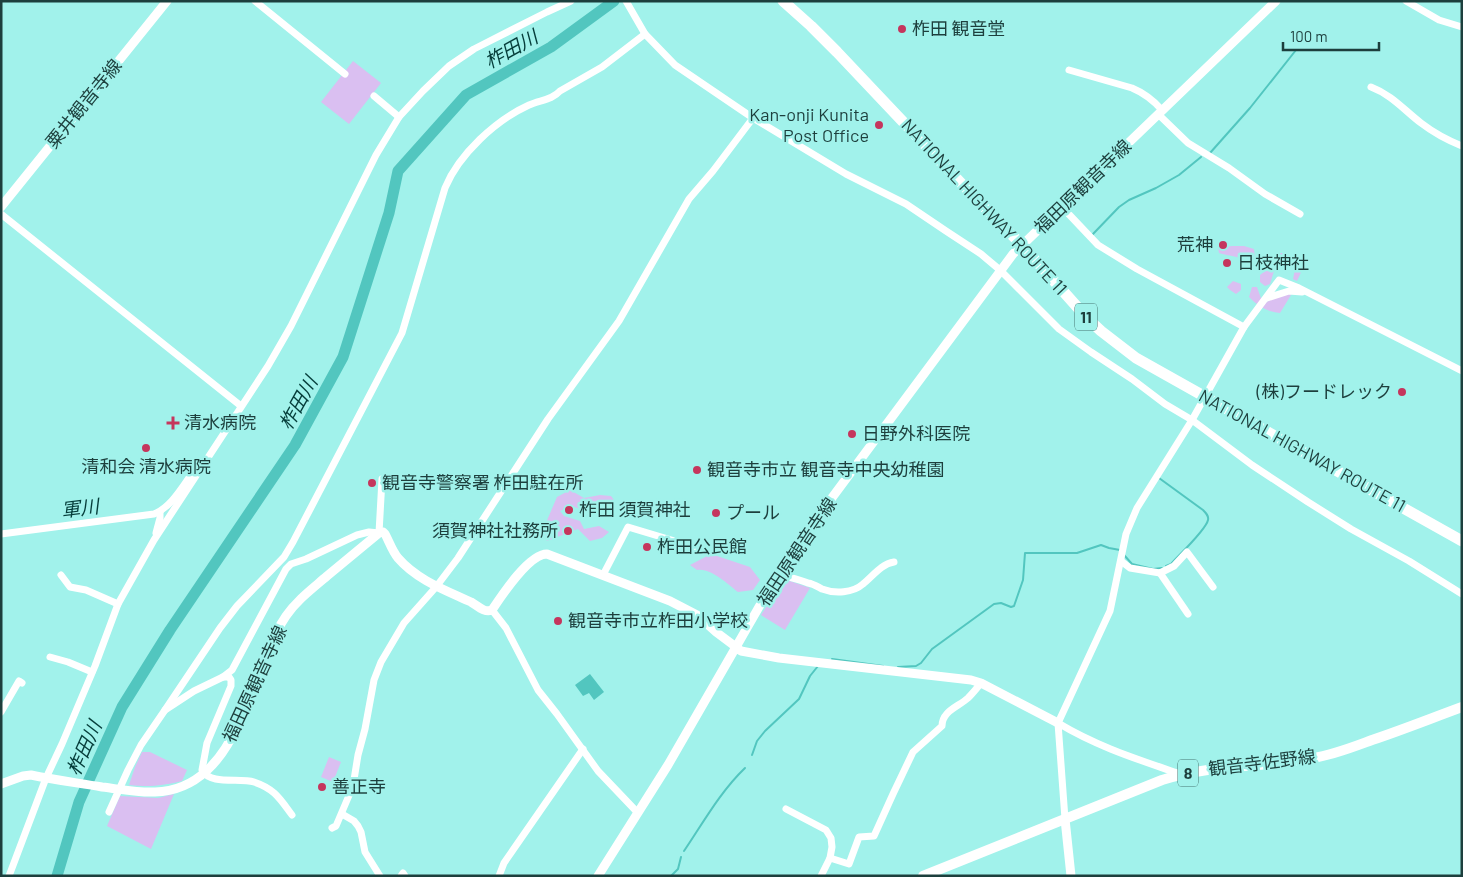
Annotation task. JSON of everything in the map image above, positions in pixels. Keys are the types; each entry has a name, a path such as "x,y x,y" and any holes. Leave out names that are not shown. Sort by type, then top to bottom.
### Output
{"highway":[{"name":"NATIONAL HIGHWAY ROUTE 11","path":"783,1 837,52 1022,245 1087,318 1101,331 1136,358 1462,540"}],"main road":[{"name":"粟井観音寺線","path":"1,207 166,1"},
{"name":"福田原観音寺線","path":"598,876 668,765 778,574 1000,270 1022,245 1276,1"},
{"path":"379,533 383,532 385,534 397,556 406,566 436,587 471,602 485,611 492,610 527,565 542,554 553,555 670,601 697,615 741,651 778,658 971,680 981,683 1058,723"},
{"name":"福田原観音寺線","path":"1,784 31,775 120,789 156,792 186,785 204,774 216,763 226,748 237,726 268,648 287,615 310,590 379,533"},
{"name":"観音寺佐野線","path":"923,876 1180,774 1297,761 1322,756 1422,723 1462,707"},
{"path":"1065,819 1071,876"}],"street":[{"path":"255,1 345,74"},
{"path":"9,876 46,778 92,672 118,604 154,540 268,366 376,155 399,117 449,66 474,49 571,1"},
{"path":"626,1 645,34 675,65 753,118 846,174 906,204 981,254 1059,328 1091,352 1165,404 1192,420 1252,465 1351,529 1409,560 1462,594"},
{"path":"1406,1 1439,20 1462,27"},
{"path":"109,812 128,770 165,710 237,606 284,557 326,482 402,333 445,188 450,177 479,141 500,123 528,106 555,97 560,91 602,67 645,34"},
{"path":"1069,70 1141,92 1188,143 1229,168 1265,194 1300,214"},
{"path":"1371,88 1390,96 1422,124 1442,138 1462,146"},
{"path":"374,96 399,117"},
{"path":"332,828 336,826 342,814 353,786 374,680 381,662 404,623 436,587 497,499 548,419 619,321 689,199 753,118"},
{"path":"1062,207 1098,245 1144,274 1244,327"},
{"path":"1,214 240,406"},
{"path":"1065,819 1058,723 1110,611 1126,534 1138,508 1192,420 1244,327 1279,280 1462,371"},
{"path":"1266,298 1289,291 1306,292"},
{"path":"1,534 160,512 172,501 194,471 206,461"},
{"path":"165,710 194,691 224,677 232,670 286,569 291,564 357,535 369,532 379,533 382,479"},
{"path":"154,540 160,512"},
{"path":"603,575 628,527 698,548"},
{"path":"1121,560 1130,568 1160,573 1174,566 1187,552 1213,587"},
{"path":"284,557 291,564"},
{"path":"778,574 814,585 823,590 835,592 852,591 861,586 882,567 894,562"},
{"path":"1160,573 1188,614"},
{"path":"61,575 70,587 86,590 118,604"},
{"path":"492,610 506,628 538,690 598,771 638,813"},
{"path":"50,657 92,672"},
{"path":"224,677 229,677 231,686 206,743 202,770 204,774 226,780 253,781 272,790 279,796 292,815"},
{"path":"1,712 19,681 22,683"},
{"path":"830,858 849,864 859,838 874,836 913,752 942,726 942,720 946,713 967,698 981,683"},
{"path":"1058,723 1105,748 1180,774"},
{"path":"499,876 504,863 583,749"},
{"path":"786,809 826,830 831,838 830,858 821,876"},
{"path":"342,814 354,821 358,826 365,852 380,876"}],"shaded area":[{"path":"353,61 381,83 349,124 321,102"},
{"path":"1244,246 1254,249 1255,261 1249,264 1239,258 1219,253 1218,248"},
{"path":"1280,253 1301,262 1304,266 1297,281 1293,279 1295,269 1291,262 1280,257"},
{"path":"1265,271 1274,271 1270,284 1265,286 1260,282 1260,275"},
{"path":"1233,281 1241,284 1241,290 1236,294 1227,287"},
{"path":"1252,287 1257,287 1263,304 1288,293 1291,295 1280,313 1275,312 1263,308 1249,297"},
{"path":"570,490 584,498 600,495 611,496 614,500 608,511 583,510 572,506 560,511 564,516 580,521 584,529 599,526 609,532 602,538 590,541 578,529 547,541 542,532 557,497"},
{"path":"711,554 750,567 760,580 753,590 738,592 713,574 697,570 690,565"},
{"path":"784,579 810,588 785,630 761,615"},
{"path":"142,752 150,752 187,770 182,781 156,786 129,785"},
{"path":"329,757 341,762 333,782 321,777"},
{"path":"174,794 151,849 107,826 120,796 158,798"}],"water":[{"path":"590,674 604,692 594,700 589,693 583,696 575,685"}],"waterway":[{"name":"柞田川","path":"57,876 79,802 122,707 170,630 295,445 343,357 389,213 398,171 466,95 551,47 614,1"},
{"path":"1210,153 1250,108 1296,50"},
{"path":"1093,234 1119,207 1179,175 1201,157"},
{"path":"1159,478 1203,510 1208,519 1197,536 1171,564 1166,566"},
{"path":"898,667 916,666 921,663 932,649 994,604 1001,603 1011,607 1014,606 1023,580 1025,553 1077,553 1101,545 1120,550 1121,552"},
{"path":"1124,555 1132,564 1153,569 1162,568"},
{"path":"832,659 883,666"},
{"path":"752,755 757,741 765,731 799,699 810,676 818,666"},
{"path":"684,851 720,797 745,768"},
{"path":"671,876 678,869 681,857"}],"place":[{"name":"柞田 観音堂","path":"902,29"},
{"name":"Kan-onji Kunita Post Office","path":"879,125"},
{"name":"荒神","path":"1223,245"},
{"name":"日枝神社","path":"1227,263"},
{"name":"(株)フードレック","path":"1402,392"},
{"name":"清水病院","path":"173,423"},
{"name":"日野外科医院","path":"852,434"},
{"name":"清和会 清水病院","path":"146,448"},
{"name":"観音寺市立 観音寺中央幼稚園","path":"697,470"},
{"name":"観音寺警察署 柞田駐在所","path":"372,483"},
{"name":"柞田 須賀神社","path":"569,510"},
{"name":"プール","path":"716,513"},
{"name":"須賀神社社務所","path":"568,531"},
{"name":"柞田公民館","path":"647,547"},
{"name":"観音寺市立柞田小学校","path":"558,621"},
{"name":"善正寺","path":"322,787"}],"water label":[{"name":"軍川","path":"80,508"}]}
